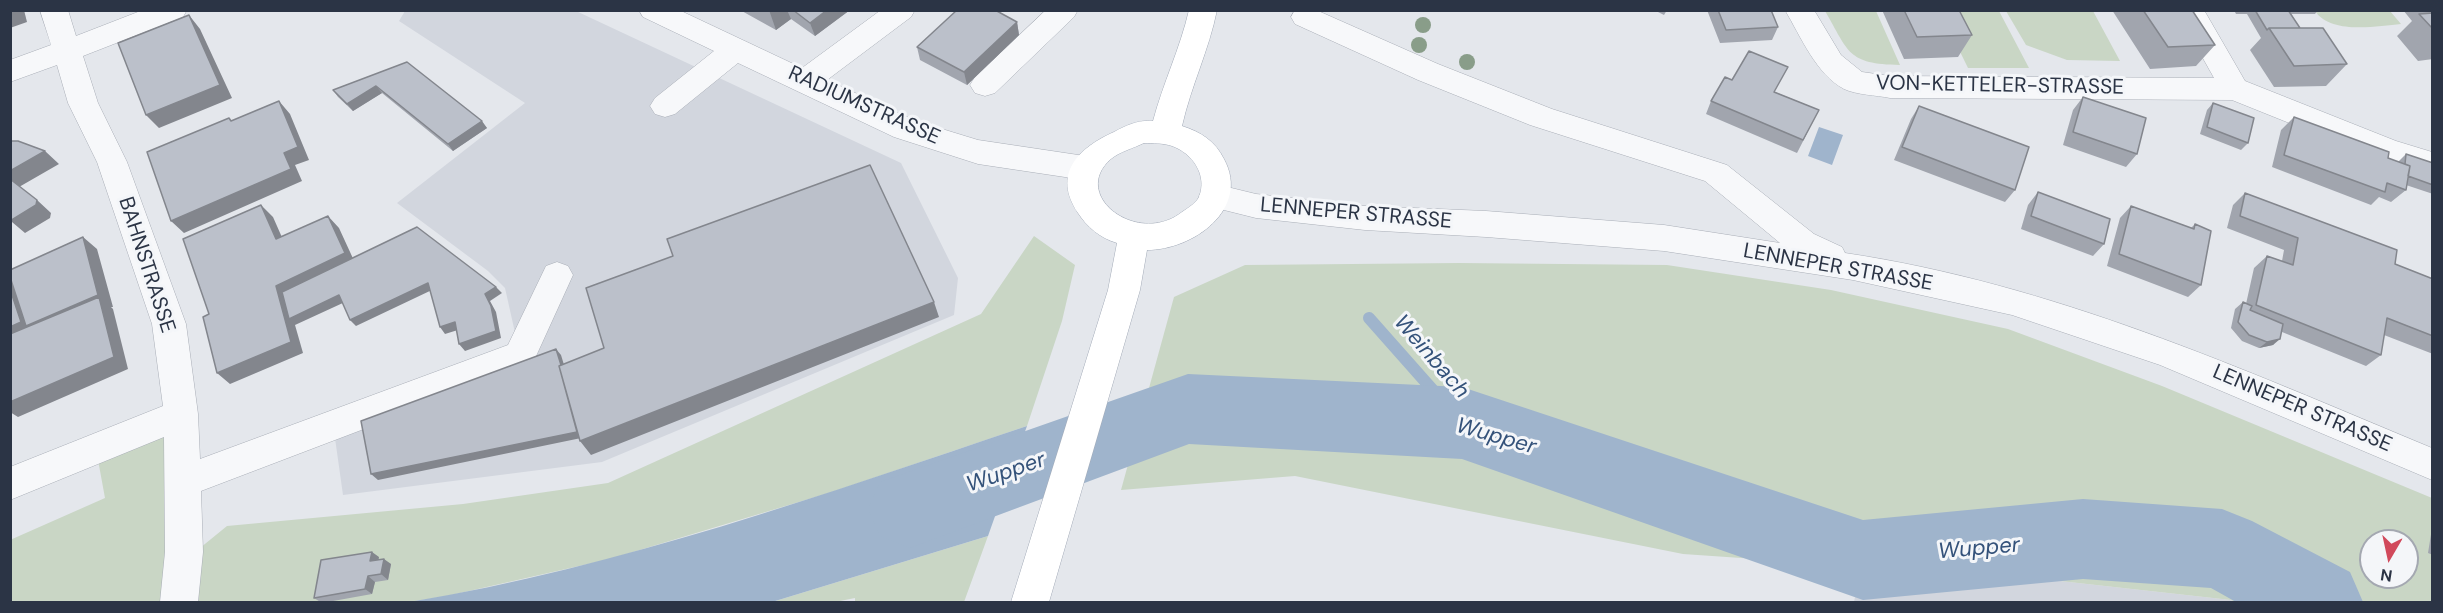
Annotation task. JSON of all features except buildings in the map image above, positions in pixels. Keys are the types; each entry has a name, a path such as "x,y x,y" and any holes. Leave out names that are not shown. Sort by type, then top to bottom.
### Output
{"main road":[{"path":"1165,133 1175,93 1196,42 1203,10"},
{"path":"1141,132 1165,133 1185,138 1201,149 1213,163 1218,179 1215,196 1202,217 1191,225 1164,236 1134,236 1116,231 1101,223 1090,211 1083,198 1081,183 1085,168 1098,152 1117,139 1141,132"},
{"path":"1030,603 1124,290 1134,236"}],"street":[{"name":"BAHNSTRASSE","path":"54,10 83,103 112,162 169,324 181,414 184,552 180,594"},
{"path":"10,72 173,10"},
{"name":"RADIUMSTRASSE","path":"653,10 806,80 905,129 978,152 1085,168"},
{"path":"806,80 901,10"},
{"path":"985,85 1064,10"},
{"name":"VON-KETTELER-STRASSE","path":"1799,10 1831,62 1854,81 1890,87 2235,89"},
{"path":"2190,10 2235,89 2385,148 2433,164"},
{"path":"1305,16 1443,78 1541,117 1716,173 1803,243 1853,267"},
{"path":"665,106 737,48"},
{"name":"LENNEPER STRASSE","path":"1215,196 1256,206 1365,218 1486,224 1664,238 1853,267 2012,301 2170,354 2433,464"},
{"path":"183,481 520,355 557,275"},
{"path":"10,484 181,414"}],"shaded area":[{"path":"405,11 576,11 901,163 958,278 954,315 602,462 343,495 333,424 520,355 505,288 488,271 397,203 525,103 399,21"},
{"path":"1861,567 2033,578 2235,602 1854,602"}],"green space":[{"path":"1825,11 1876,11 1900,65 1869,62 1852,53 1839,37"},
{"path":"1940,11 1999,11 2029,68 1968,68"},
{"path":"2006,11 2093,11 2120,61 2067,60 2026,45"},
{"path":"2315,11 2390,11 2401,24 2367,27 2343,26 2322,19"},
{"path":"1034,236 1075,265 1062,321 1027,426 832,492 610,559 447,596 409,602 182,602 200,548 227,526 463,504 608,483 981,314"},
{"path":"1459,263 1667,265 1831,290 2008,329 2162,386 2432,498 2432,602 2235,602 2033,578 1683,554 1295,476 1121,490 1174,297 1245,265"},
{"path":"181,414 180,585 177,602 11,602 10,540 105,498 96,449"},
{"path":"988,536 964,602 855,602 855,598 835,602 772,602"}],"water":[{"path":"1819,127 1843,135 1832,165 1808,156"},
{"path":"1027,426 988,536 772,602 409,602 488,587 644,549 798,502"}],"waterway":[{"name":"Weinbach","path":"1369,318 1462,423"},
{"name":"Wupper","path":"910,509 1188,409 1462,423 1863,560 2083,539 2222,549 2319,602"}]}
